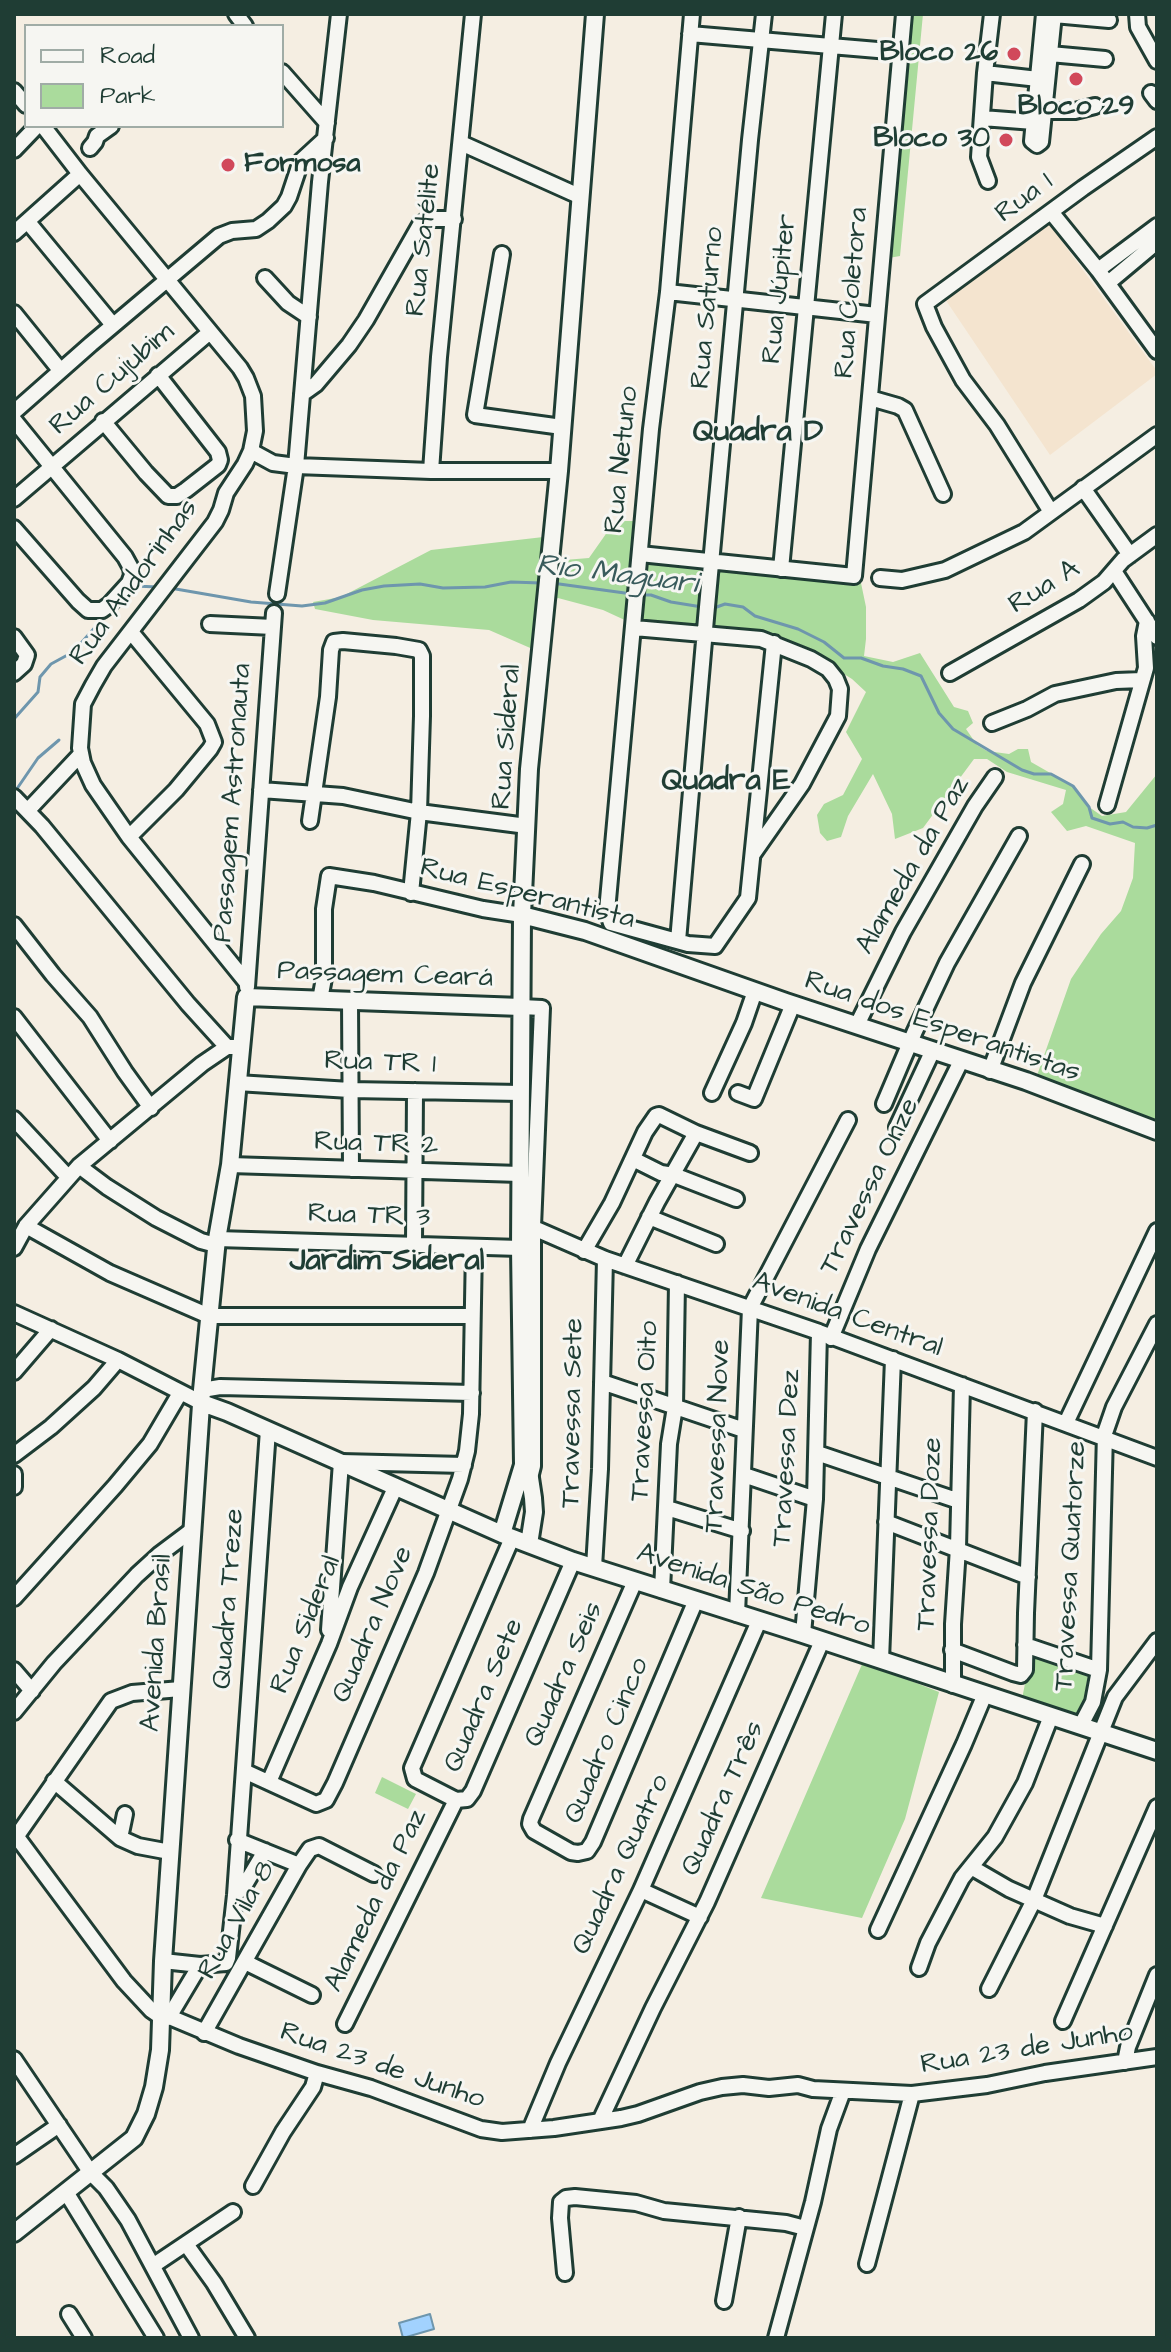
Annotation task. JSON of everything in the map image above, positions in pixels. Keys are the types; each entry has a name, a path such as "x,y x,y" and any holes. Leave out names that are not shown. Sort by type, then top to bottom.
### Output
{"main road":[{"name":"Rua Sideral","path":"529,1544 534,1512 527,1472 520,1248 527,1225 520,1174 522,915 529,769 559,471 595,14"},
{"name":"Rua Esperantista","path":"522,915 585,931 709,976"},
{"name":"Rua dos Esperantistas","path":"709,976 1034,1084 1157,1131"},
{"name":"Passagem Ceará","path":"247,990 320,1000 521,1007"},
{"name":"Avenida Brasil","path":"14,2233 122,2148 140,2128 154,2087 165,2017 163,1961 202,1397 216,1242 230,1165 237,1083 234,1047 247,990"},
{"name":"Avenida São Pedro","path":"202,1397 395,1488 573,1561 1157,1751"},
{"name":"Rua Sideral","path":"507,1536 527,1472"}],"street":[{"path":"277,594 296,466 339,14"},
{"name":"Rua Satélite","path":"431,471 473,14"},
{"name":"Rua Netuno","path":"678,941 611,923 607,911 692,14"},
{"name":"Rua Saturno","path":"678,941 704,633 764,14"},
{"name":"Rua Júpiter","path":"781,569 834,14"},
{"name":"Rua Coletora","path":"781,569 854,576 904,14"},
{"path":"988,181 979,157 992,14"},
{"path":"1051,14 1109,20"},
{"path":"1040,110 1050,54 1051,14"},
{"path":"1040,110 1038,79 1051,14"},
{"path":"1137,14 1138,27 1157,61"},
{"path":"690,34 901,52"},
{"path":"1050,54 1105,59"},
{"path":"985,73 1038,79"},
{"path":"284,75 326,130"},
{"path":"982,118 1040,110 1075,111 1095,106"},
{"path":"14,150 35,128"},
{"name":"Rua Andorinhas","path":"45,128 246,378 255,407 251,451 226,493 215,522 104,666 85,698 80,755 93,785 129,837 247,990"},
{"path":"90,148 97,136 108,128"},
{"path":"14,412 219,236 232,231 256,229 268,221 284,206 301,161 326,130"},
{"name":"Rua 1","path":"1051,512 997,425 963,380 925,304 1157,137"},
{"path":"461,143 579,196"},
{"path":"14,233 80,174"},
{"path":"1052,213 1108,283 1136,324 1155,343"},
{"path":"302,394 316,384 349,345 420,225 428,219 454,219"},
{"path":"28,222 113,325"},
{"path":"1098,270 1157,226"},
{"path":"1108,283 1157,242"},
{"path":"502,254 475,415 562,427"},
{"path":"265,278 288,303 309,317"},
{"path":"668,292 877,315"},
{"path":"14,313 60,370"},
{"name":"Rua Cujubim","path":"14,499 210,332"},
{"path":"103,421 168,496 177,496 206,474 220,460 214,446 158,375"},
{"path":"870,398 905,410 943,494"},
{"path":"14,420 125,557 132,573 129,583 102,610 83,607 14,528"},
{"path":"880,578 902,580 945,570 1024,532 1157,435"},
{"path":"251,451 273,463 296,466 431,471 559,471"},
{"path":"1083,488 1130,555"},
{"name":"Rua A","path":"950,673 1079,600 1157,535"},
{"path":"640,554 781,569"},
{"path":"1114,571 1157,637"},
{"name":"Passagem Astronauta","path":"210,624 274,620 247,990"},
{"path":"1107,805 1146,668 1144,636 1147,621"},
{"path":"634,628 755,638 811,659 834,675 840,689 838,716 802,784 753,855"},
{"path":"129,837 176,790 214,742 201,716 131,632"},
{"path":"14,637 27,655 24,664 14,673"},
{"path":"310,821 323,735 331,650 337,641 415,648 422,656 419,812 411,893"},
{"path":"678,941 715,946 748,898 774,643"},
{"path":"992,723 1055,694 1116,681 1142,680"},
{"path":"32,806 80,755"},
{"name":"Alameda da Paz","path":"857,1025 903,932 995,777"},
{"path":"261,790 343,796 419,812 527,826"},
{"path":"14,797 42,826 168,980 234,1047 202,1064 79,1166 18,1237 209,1316 471,1316"},
{"path":"884,1104 964,929 1019,836"},
{"path":"990,1071 1023,983 1082,864"},
{"name":"Rua Esperantista","path":"320,1000 324,978 324,909 329,876 522,915"},
{"path":"14,925 90,1017 151,1108"},
{"path":"712,1093 755,991"},
{"path":"350,1000 351,1169"},
{"path":"738,1093 754,1099 793,1004"},
{"path":"521,1007 542,1008 527,1225 533,1466 527,1472"},
{"path":"14,1017 110,1141"},
{"path":"897,1127 933,1050"},
{"name":"Travessa Onze","path":"825,1335 961,1061"},
{"name":"Rua TR 1","path":"237,1083 350,1090 521,1093"},
{"path":"414,1244 415,1091"},
{"path":"584,1251 656,1116 750,1153"},
{"path":"14,1119 68,1177"},
{"path":"750,1308 848,1120"},
{"path":"625,1266 696,1133"},
{"path":"633,1159 661,1173 736,1199"},
{"name":"Rua TR 2","path":"230,1165 520,1174"},
{"path":"79,1166 156,1218 201,1241 216,1242"},
{"path":"649,1217 716,1244"},
{"name":"Avenida Central","path":"527,1225 605,1259 893,1359 1157,1458"},
{"path":"1066,1423 1157,1231"},
{"name":"Rua TR 3","path":"216,1242 520,1248"},
{"name":"Quadra Nove","path":"269,1782 316,1804 322,1803 330,1794 450,1511 464,1465 469,1433 474,1247"},
{"name":"Travessa Sete","path":"594,1567 605,1259"},
{"name":"Travessa Oito","path":"662,1590 669,1444 675,1407 677,1283"},
{"name":"Travessa Nove","path":"737,1614 750,1308"},
{"path":"14,1313 118,1360 180,1393 202,1397 220,1387 472,1393"},
{"name":"Travessa Quatorze","path":"1081,1725 1093,1702 1099,1670 1107,1426 1157,1327"},
{"path":"14,1372 51,1329"},
{"name":"Travessa Dez","path":"803,1634 825,1335"},
{"path":"881,1660 893,1359"},
{"path":"14,1455 94,1388 118,1360"},
{"path":"602,1382 744,1430"},
{"name":"Travessa Doze","path":"953,1685 962,1385"},
{"path":"14,1598 142,1453 180,1393"},
{"path":"952,1650 1021,1675 1025,1670 1035,1411"},
{"name":"Quadra Treze","path":"237,1965 237,1840 268,1430"},
{"path":"817,1453 959,1501"},
{"path":"329,1644 341,1462"},
{"name":"Avenida São Pedro","path":"341,1462 464,1465"},
{"path":"14,1474 14,1487"},
{"path":"744,1475 815,1499"},
{"name":"Rua Sideral","path":"269,1782 395,1488"},
{"path":"667,1508 742,1531"},
{"path":"886,1522 1028,1577"},
{"path":"14,1712 54,1663 137,1575 192,1530"},
{"name":"Quadra Sete","path":"507,1536 412,1768 415,1779 456,1800 467,1799 473,1791 573,1561"},
{"name":"Quadra Seis","path":"543,1790 635,1581"},
{"name":"Quadro Cinco","path":"543,1790 531,1819 532,1828 571,1852 587,1851 696,1600"},
{"name":"Quadra Quatro","path":"530,2130 558,2063 641,1890 759,1621"},
{"name":"Quadra Três","path":"641,1890 700,1917 822,1641"},
{"path":"989,1989 1034,1900 1115,1697 1157,1641"},
{"path":"1025,1645 1099,1670"},
{"path":"14,1670 32,1691"},
{"path":"15,1837 111,1701 132,1693 181,1689"},
{"path":"1096,1690 1115,1697"},
{"path":"878,1930 985,1694"},
{"path":"919,1968 928,1943 957,1888 995,1837 1025,1783 1051,1716"},
{"path":"244,1771 269,1782"},
{"path":"54,1781 120,1838 143,1847 170,1852"},
{"name":"Alameda da Paz","path":"345,2024 456,1800"},
{"path":"1063,2021 1157,1807"},
{"path":"120,1838 125,1814"},
{"name":"Rua 23 de Junho","path":"15,1837 124,1981 151,2010 204,2033 317,2073 371,2088 481,2129 502,2132 600,2121 638,2114 722,2087 798,2085 813,2089 912,2094 1157,2057"},
{"name":"Rua Vila 8","path":"204,2033 237,1965 299,1865 237,1840"},
{"path":"299,1865 310,1849 319,1846 374,1874"},
{"path":"235,1895 265,1851"},
{"path":"971,1867 1070,1916 1105,1926"},
{"path":"600,2121 700,1917"},
{"path":"163,1961 237,1965 312,1995"},
{"path":"165,2017 200,1965"},
{"path":"1125,2062 1157,1975"},
{"path":"14,2059 91,2173 106,2188 128,2220 191,2338"},
{"path":"253,2186 313,2087 317,2073"},
{"path":"776,2338 829,2129 843,2091"},
{"path":"867,2264 912,2094"},
{"path":"14,2156 59,2125"},
{"path":"66,2192 156,2338"},
{"path":"565,2273 560,2218 561,2202 566,2198 636,2203 664,2211 739,2217 805,2228"},
{"path":"154,2265 233,2212"},
{"path":"724,2301 739,2217"},
{"path":"186,2244 247,2338"},
{"path":"69,2314 84,2338"}],"shaded area":[{"path":"1047,221 1157,371 1050,455 943,296"}],"green space":[{"path":"908,14 923,14 900,256 883,259"},
{"path":"615,521 635,521 632,562 861,583 866,607 864,656 893,662 920,653 954,707 968,711 973,723 966,729 977,745 987,751 1009,754 1018,749 1028,749 1031,762 1073,786 1089,807 1102,816 1126,812 1157,774 1157,1128 1034,1084 1071,979 1101,934 1121,911 1133,878 1135,843 1086,826 1067,831 1051,812 1063,804 1066,790 1007,772 987,759 974,759 923,828 895,839 892,814 873,774 848,816 841,837 827,841 820,833 817,815 824,804 843,795 862,759 846,732 866,692 852,679 812,654 771,635 705,633 629,622 603,610 558,598 548,603 544,654 489,630 373,620 315,609 313,602 341,597 431,550 552,536 552,561 589,558"},
{"path":"1031,1653 1088,1676 1081,1719 1022,1699"},
{"path":"863,1662 939,1692 905,1819 862,1918 761,1898"},
{"path":"382,1777 416,1794 408,1809 375,1793"}],"water":[{"path":"430,2314 434,2329 403,2338 399,2323"}],"waterway":[{"name":"Rio Maguari","path":"170,588 251,602 302,606 325,603 384,586 420,584 443,588 485,587 511,582 541,583"},
{"name":"Rio Maguari","path":"552,583 632,594"},
{"name":"Rio Maguari","path":"134,586 158,587"},
{"name":"Rio Maguari","path":"639,595 702,607"},
{"name":"Rio Maguari","path":"714,608 725,604 743,607 755,616 798,629 824,642 844,658 861,658 921,676 939,713 953,729 1022,770 1051,774 1073,786 1089,807 1092,818 1110,824 1123,822 1133,827 1157,825"},
{"name":"Rio Maguari","path":"14,719 38,692 40,677 51,664 73,652 107,614"},
{"path":"14,793 38,758 59,740"}],"place":[{"name":"Bloco 26","path":"1014,54"},
{"name":"Bloco 29","path":"1076,79"},
{"name":"Bloco 30","path":"1006,140"},
{"name":"Formosa","path":"228,165"}],"district":[{"name":"Quadra D","path":"758,434"},
{"name":"Quadra E","path":"726,783"},
{"name":"Jardim Sideral","path":"387,1263"}]}
